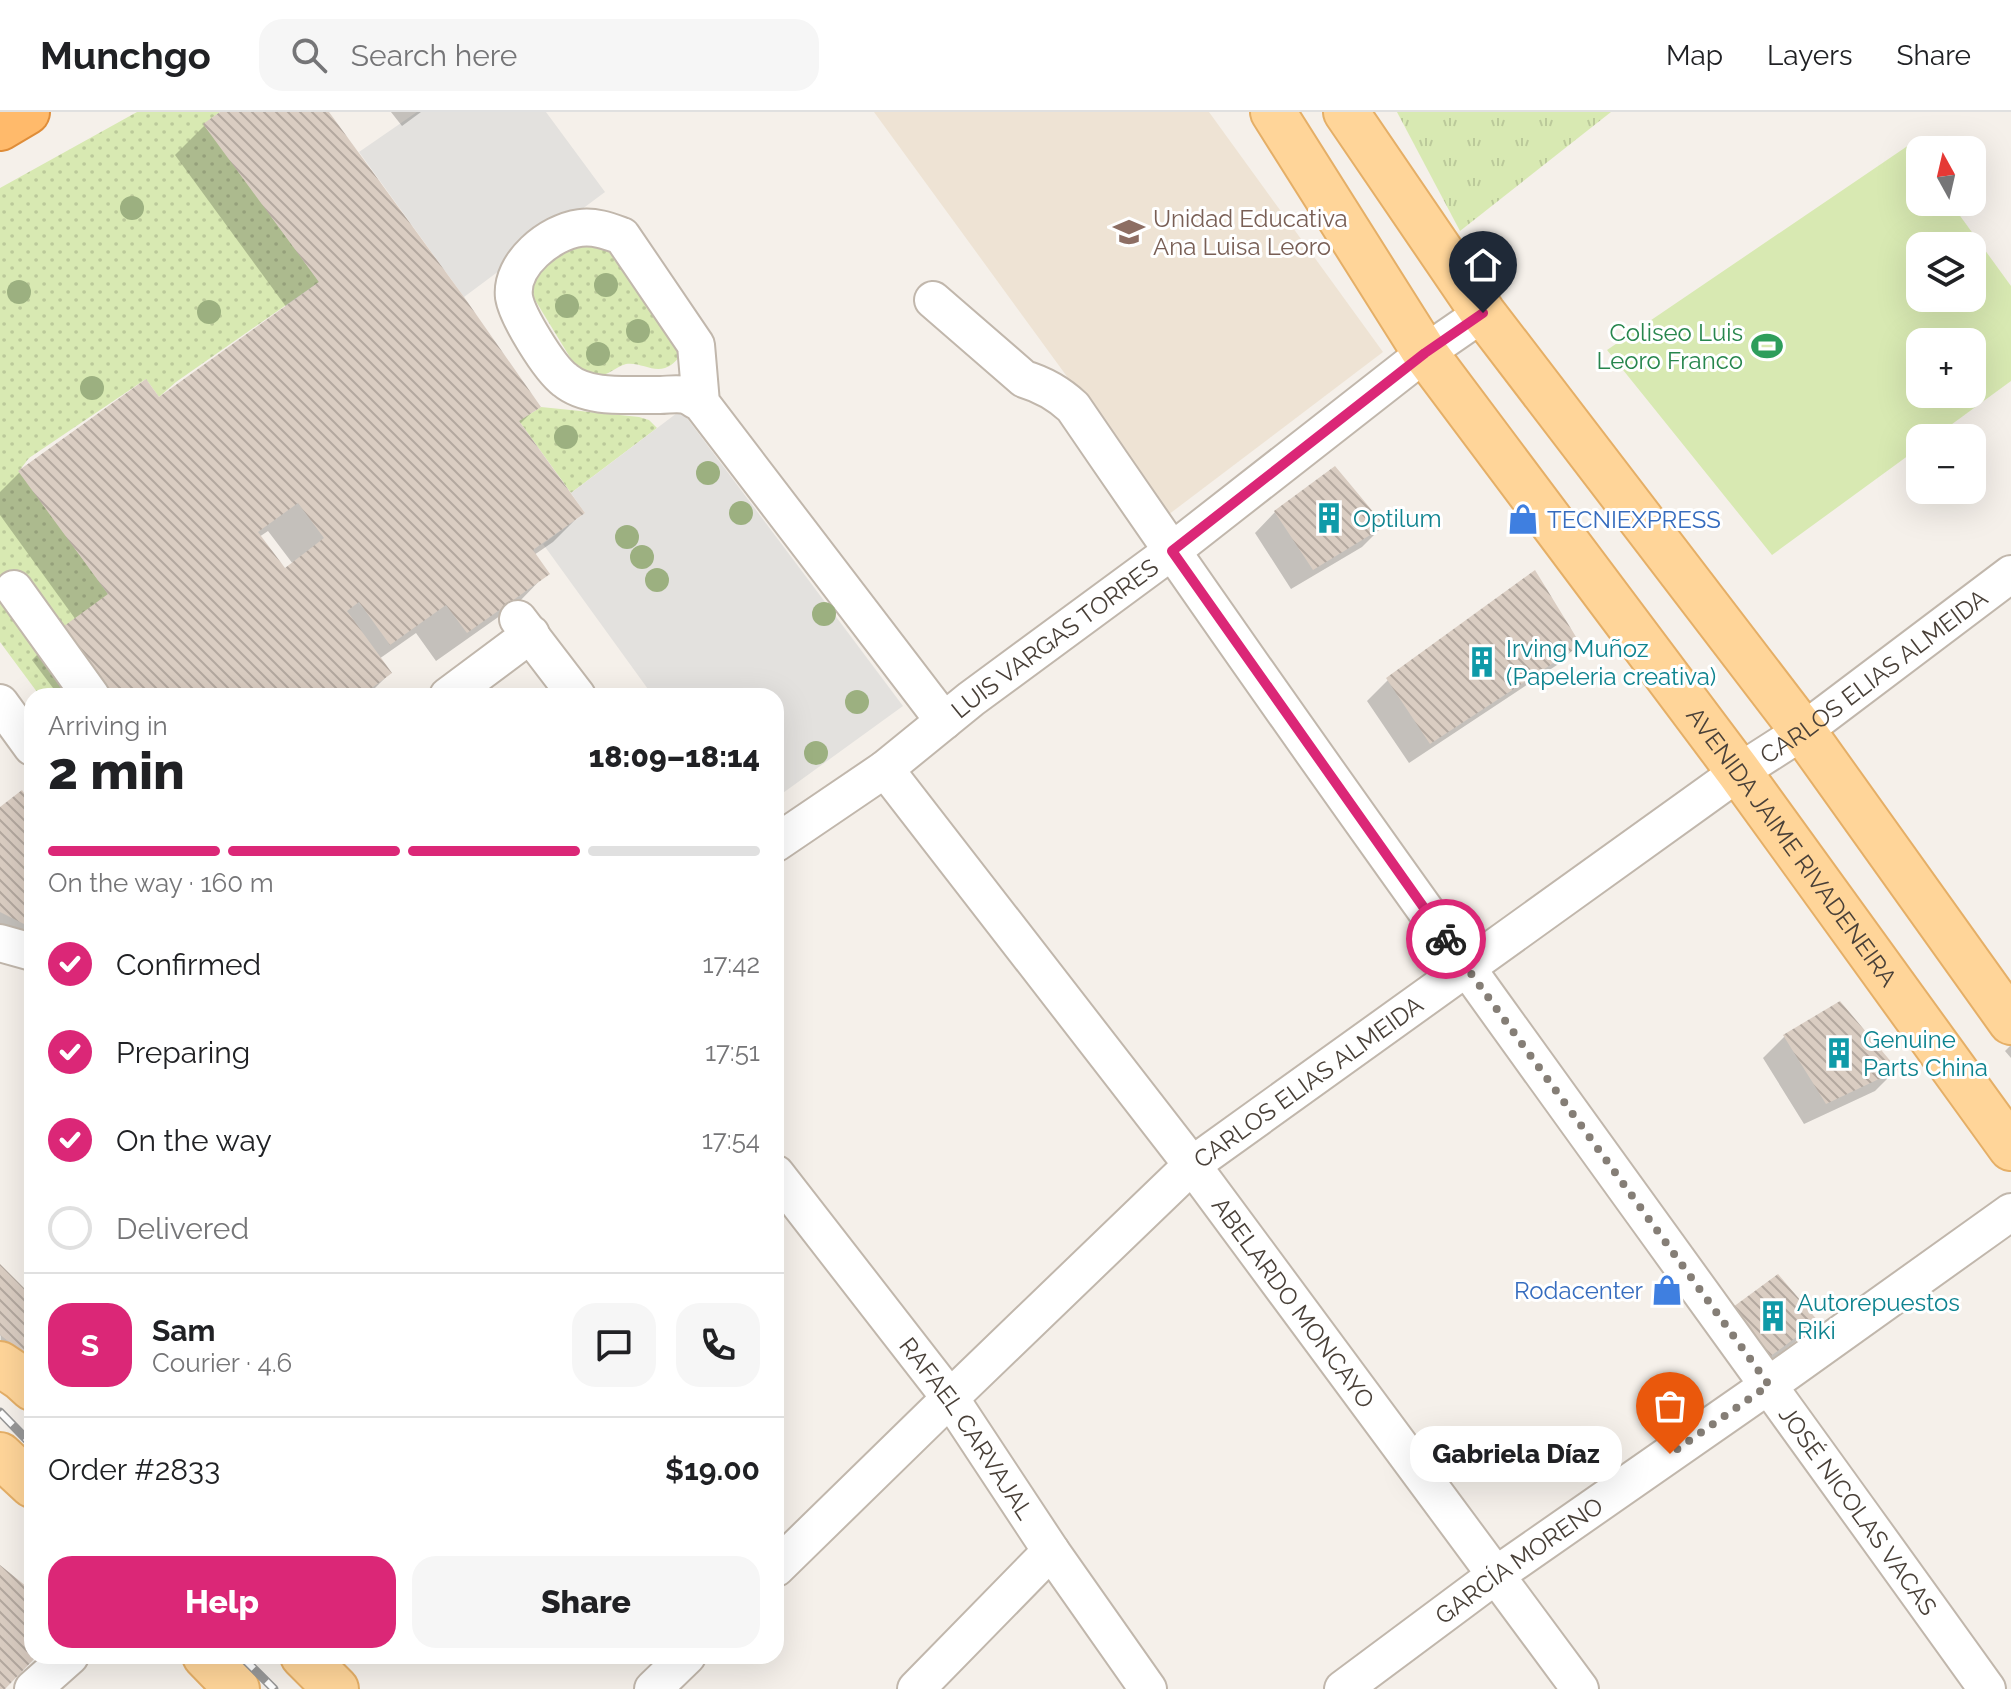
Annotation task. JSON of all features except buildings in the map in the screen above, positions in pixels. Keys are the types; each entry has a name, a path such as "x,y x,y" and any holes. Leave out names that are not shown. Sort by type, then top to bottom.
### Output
{"highway":[{"path":"0,128 27,112"}],"main road":[{"name":"AVENIDA JAIME RIVADENEIRA","path":"1273,112 1425,353 1739,772 2011,1148"},
{"path":"1346,112 1483,313 1803,731 2011,1022"},
{"path":"0,1455 24,1478"},
{"path":"213,1664 237,1689"},
{"path":"311,1664 336,1689"}],"street":[{"path":"701,403 696,345 622,236 603,229 583,228 563,232 528,258 516,274 515,301 521,318 564,380 585,391 684,395 701,403 944,721"},
{"name":"JOSÉ NICOLAS VACAS","path":"933,300 1024,379 1061,395 1073,407 1466,967 1987,1689"},
{"name":"LUIS VARGAS TORRES","path":"784,838 885,769 971,699 1172,551 1425,353 1483,313"},
{"name":"CARLOS ELIAS ALMEIDA","path":"784,1560 1192,1165 1739,772 1803,731 2011,574"},
{"path":"14,589 85,688"},
{"path":"457,688 524,626 571,688"},
{"path":"0,703 24,736"},
{"name":"ABELARDO MONCAYO","path":"885,769 1192,1165 1580,1689"},
{"path":"0,943 24,950"},
{"name":"RAFAEL CARVAJAL","path":"784,1184 950,1398 1051,1551 1148,1689"},
{"name":"GARCÍA MORENO","path":"1343,1689 1496,1575 2011,1212"},
{"path":"916,1689 1051,1551"},
{"path":"33,1689 61,1664"},
{"path":"653,1689 679,1664"}],"shaded area":[{"path":"417,112 546,112 605,192 464,297 359,152"},
{"name":"Unidad Educativa Ana Luisa Leoro","path":"874,112 1209,112 1383,352 1168,515"},
{"path":"681,410 903,706 784,792 784,688 647,688 543,544 585,513 571,493"}],"green space":[{"path":"137,112 220,112 204,124 319,282 159,397 146,379 29,458 19,471 108,594 74,688 34,688 0,642 0,188"},
{"path":"1397,112 1611,112 1460,231"},
{"name":"Coliseo Luis Leoro Franco","path":"1906,147 1906,216 1960,216 1972,232 1906,232 1906,312 1986,312 1986,252 2011,286 2011,381 1986,399 1986,328 1906,328 1906,408 1974,408 1952,424 1906,424 1906,457 1772,555 1607,350"},
{"path":"584,243 608,249 680,348 680,356 671,365 660,369 626,364 605,375 595,376 584,372 573,361 532,295 532,286 535,277 549,263"},
{"path":"541,407 639,417 649,420 657,428 571,493 519,421"}],"railway":[{"path":"0,1412 24,1437"},
{"path":"249,1664 274,1689"}],"way so far":[{"path":"1446,939 1769,1385 1670,1454"}],"place":[{"name":"Unidad Educativa Ana Luisa Leoro","path":"1129,232"},
{"name":"Coliseo Luis Leoro Franco","path":"1767,346"},
{"name":"Optilum","path":"1329,518"},
{"name":"TECNIEXPRESS","path":"1523,519"},
{"name":"Irving Muñoz (Papeleria creativa)","path":"1482,662"},
{"name":"Genuine Parts China","path":"1839,1053"},
{"name":"Rodacenter","path":"1667,1290"},
{"name":"Autorepuestos Riki","path":"1773,1316"},
{"name":"Gabriela Díaz","path":"1670,1454"}],"route":[{"path":"1446,939 1172,551 1425,353 1483,313"}]}
